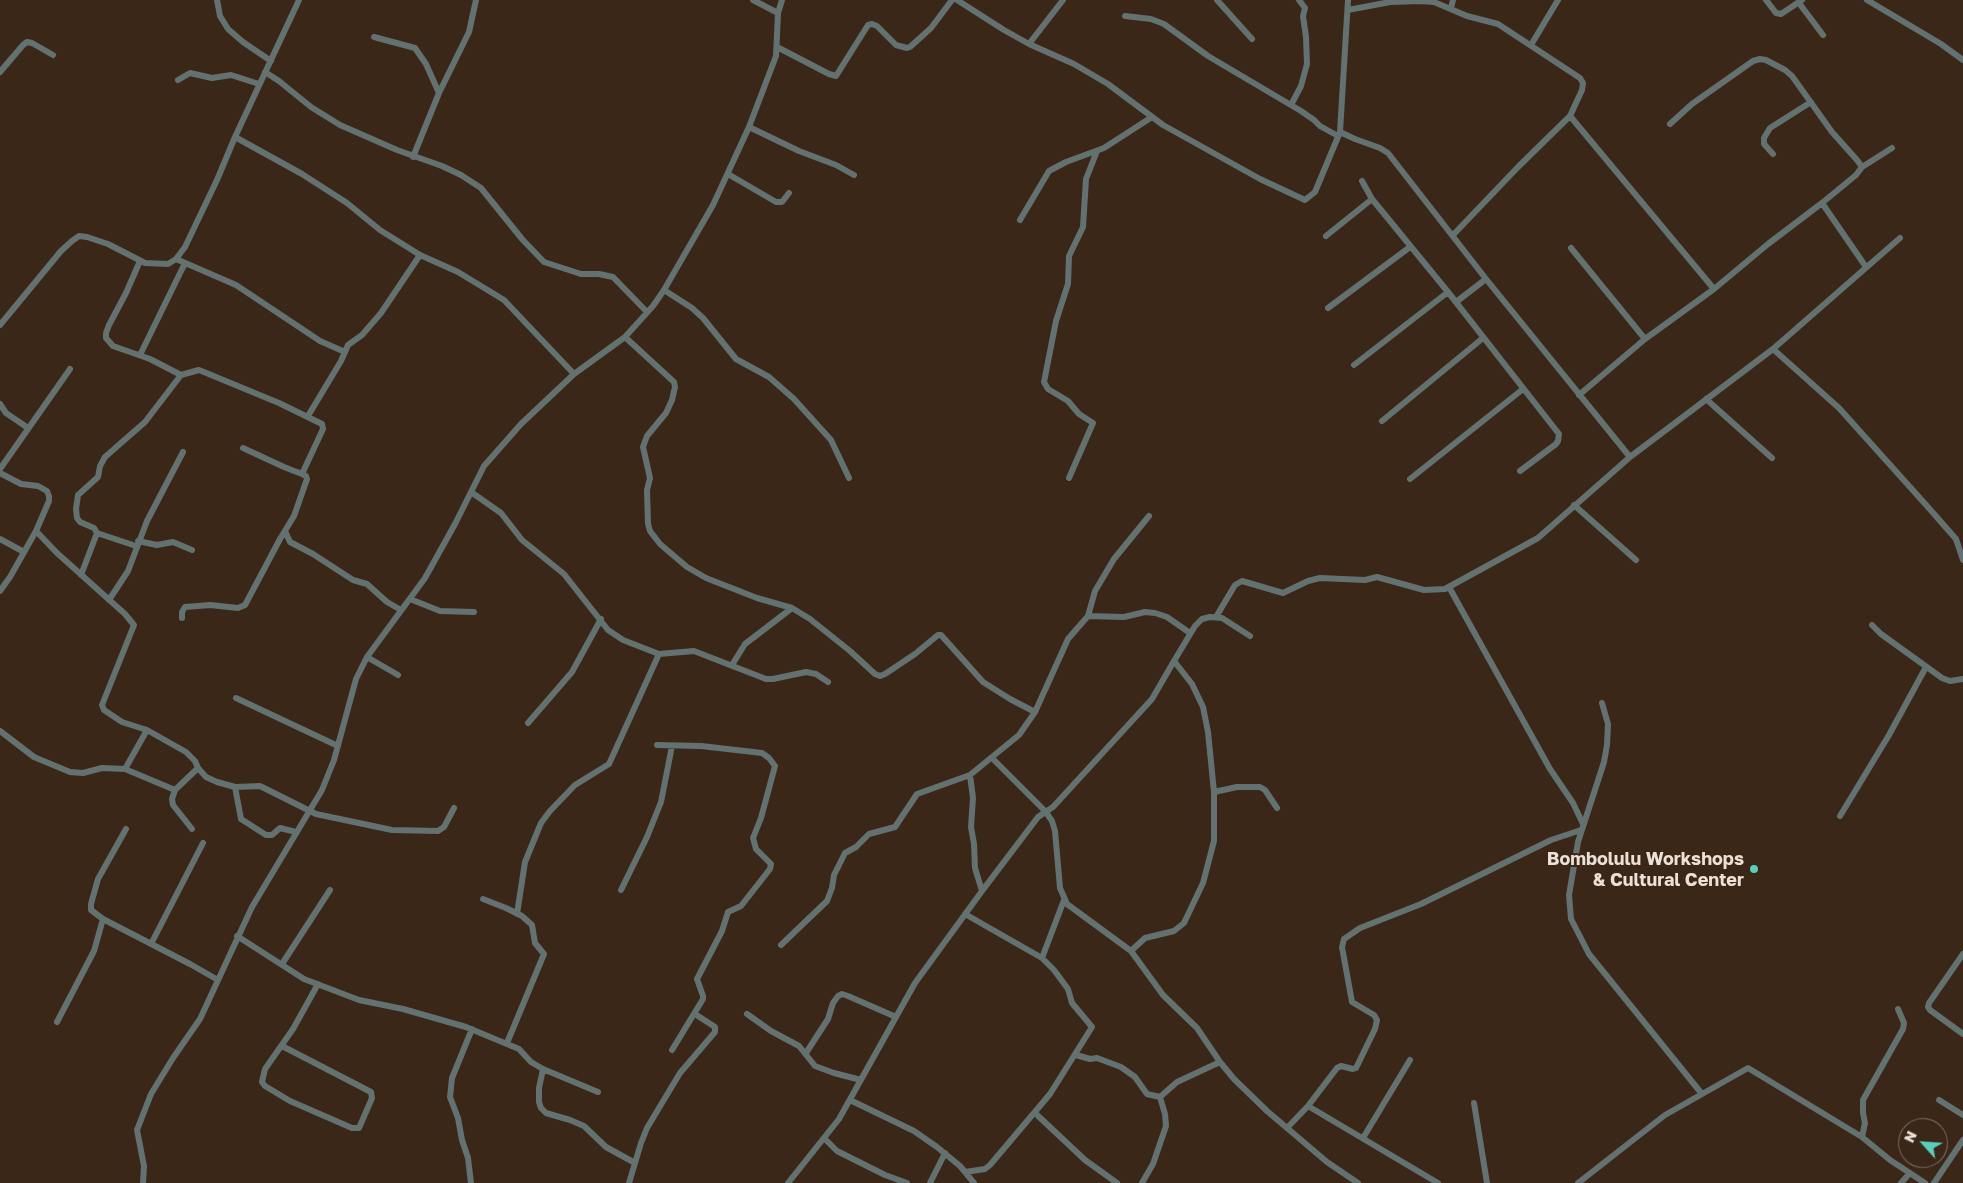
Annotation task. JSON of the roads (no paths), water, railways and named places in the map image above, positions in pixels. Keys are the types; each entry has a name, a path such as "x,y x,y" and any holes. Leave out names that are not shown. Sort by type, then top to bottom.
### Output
{"street":[{"path":"217,0 220,16 228,29 271,61"},
{"path":"0,325 25,293 75,238 87,237 108,244 140,261 158,265 168,264 176,258 185,247 199,220 259,84 299,0"},
{"path":"413,157 439,93 469,32 476,0"},
{"path":"754,0 778,13"},
{"path":"143,1183 144,1166 137,1135 151,1094 173,1058 200,1020 237,936 252,907 322,790 338,746 352,692 367,657 425,578 484,466 521,424 574,374 625,337 648,312 664,290 713,205 749,126 776,56 778,47 778,13 782,0"},
{"path":"778,47 836,76 868,26 872,24 877,26 896,45 907,48 931,28 952,0"},
{"path":"957,0 985,19 1029,44 1058,56 1102,80 1152,117 1260,179 1305,200 1315,192 1339,134 1348,0"},
{"path":"1029,44 1063,0"},
{"path":"1217,0 1252,39"},
{"path":"1291,105 1301,86 1307,64 1303,16 1305,8 1299,0"},
{"path":"1348,10 1390,2 1420,0 1434,2 1452,8 1467,16 1498,24 1582,80 1582,90 1570,116 1453,235"},
{"path":"1452,8 1453,0"},
{"path":"1531,45 1558,0"},
{"path":"1766,0 1776,13 1781,14 1800,1 1823,35"},
{"path":"1867,0 1942,44 1963,60"},
{"path":"1125,16 1157,21 1208,56 1291,105 1320,126 1380,148 1388,153 1486,279 1630,457"},
{"path":"374,37 414,48 426,64 439,93"},
{"path":"0,72 23,44 27,42 53,55"},
{"path":"1670,124 1692,104 1757,60 1766,60 1785,70 1832,132 1858,160 1862,167"},
{"path":"265,72 310,107 340,125 413,157 442,166 461,175 481,188 522,239 544,262 581,274 599,274 613,277 648,312"},
{"path":"178,80 190,73 212,78 231,75 259,84"},
{"path":"1773,154 1764,144 1764,138 1770,128 1811,102"},
{"path":"1570,116 1714,289"},
{"path":"1020,220 1049,171 1124,136 1152,117"},
{"path":"749,126 791,148 836,165 854,175"},
{"path":"235,137 302,174 347,203 380,230 420,255 458,272 504,300 574,374"},
{"path":"1579,395 1645,340 1714,289 1768,244 1822,203 1856,175 1862,167 1892,148"},
{"path":"1070,478 1093,423 1079,414 1068,401 1048,389 1044,384 1044,379 1056,321 1068,284 1069,256 1083,227 1086,179 1097,150"},
{"path":"728,174 776,202 782,202 789,193"},
{"path":"1362,181 1372,199 1554,427 1559,438 1556,444 1520,471"},
{"path":"1326,236 1372,199"},
{"path":"1822,203 1866,267"},
{"path":"1216,617 1235,585 1242,581 1283,593 1308,581 1320,578 1365,580 1384,578 1411,588 1440,590 1449,587 1538,538 1630,457 1773,349 1900,238"},
{"path":"1328,308 1410,247"},
{"path":"1571,248 1645,340"},
{"path":"308,416 348,345 362,335 381,313 420,255"},
{"path":"176,258 236,285 320,341 345,352"},
{"path":"140,261 106,333 108,342 113,346 140,355 181,375"},
{"path":"140,355 185,263"},
{"path":"1456,302 1486,279"},
{"path":"664,290 692,308 703,318 736,359 769,377 794,399 831,440 849,478"},
{"path":"1354,365 1448,292"},
{"path":"625,337 674,382 676,387 672,400 645,440 643,447 650,478 647,490 648,524 650,531 660,544 687,567 706,578 757,598 792,608 810,619 875,674 880,676 940,635 983,682 1035,712"},
{"path":"1382,421 1484,338"},
{"path":"1773,349 1839,408 1956,539 1963,560"},
{"path":"0,469 70,369"},
{"path":"192,550 173,542 157,545 137,544 97,532 94,528 78,520 75,513 78,494 98,477 100,466 105,457 145,422 181,375 199,370 308,416 324,426 302,474"},
{"path":"1410,479 1523,389"},
{"path":"1706,399 1772,458"},
{"path":"0,404 9,415 28,428"},
{"path":"182,618 182,612 185,607 210,605 238,608 245,605 273,550 294,516 306,484 307,477 302,474 243,448"},
{"path":"109,600 128,571 137,544 183,452"},
{"path":"0,473 18,482 38,486 48,492 49,501 36,531 0,591"},
{"path":"471,492 501,512 522,540 564,574 608,630 623,640 658,654 694,651 770,679 806,672 816,674 828,682"},
{"path":"1574,505 1636,560"},
{"path":"781,945 827,901 834,875 845,853 856,847 869,834 895,828 921,791 970,775 1018,735 1035,712 1068,639 1088,616 1096,591 1114,559 1149,516"},
{"path":"36,531 132,622 134,628 102,705 102,708 127,725 147,730 186,752 206,777 235,787 260,786 308,812 380,828 438,831 444,826 454,808"},
{"path":"285,531 290,542 313,554 353,580 366,584 387,602 401,610"},
{"path":"81,575 97,532"},
{"path":"0,539 24,552"},
{"path":"1449,587 1550,769 1575,807 1582,827"},
{"path":"410,599 440,611 474,612"},
{"path":"732,665 745,644 792,608"},
{"path":"1088,616 1124,617 1145,612 1155,613 1167,616 1190,633"},
{"path":"788,1183 824,1138 850,1100 924,971 965,914 1038,817 1057,803 1143,710 1160,688 1195,626 1202,619 1222,618 1232,622 1250,636"},
{"path":"528,723 572,672 601,619"},
{"path":"1872,624 1881,634 1946,680 1963,679"},
{"path":"517,914 525,862 541,823 575,785 609,764 658,654"},
{"path":"367,657 398,675"},
{"path":"1131,951 1145,938 1178,928 1184,923 1203,883 1212,850 1214,792 1208,732 1203,707 1192,684 1174,661"},
{"path":"1840,816 1889,736 1926,667"},
{"path":"236,698 338,746"},
{"path":"1602,703 1608,724 1607,745 1604,762 1582,827 1571,879 1570,911 1572,919 1590,954 1702,1094"},
{"path":"125,769 147,730"},
{"path":"0,731 34,757 70,772 83,773 102,768 125,769 175,790"},
{"path":"657,745 701,746 762,753 775,766 762,818 753,838 756,849 771,866 741,906 728,912 725,926 697,980 703,996 672,1050"},
{"path":"621,890 647,837 661,802 672,746"},
{"path":"992,758 1045,811 1052,821 1055,831 1060,888 1064,900 1074,911 1131,951 1163,995 1197,1028 1234,1079 1333,1167 1358,1183"},
{"path":"192,828 173,805 172,798 175,790 198,768"},
{"path":"970,775 973,798 971,827 975,868 982,891"},
{"path":"235,787 241,819 266,835 272,835 280,828 296,832"},
{"path":"1214,792 1237,787 1260,787 1265,790 1278,808"},
{"path":"1287,1128 1308,1106 1337,1068 1341,1066 1356,1068 1377,1024 1374,1015 1352,1002 1342,947 1344,939 1360,928 1421,904 1551,840 1582,827"},
{"path":"126,830 110,855 93,895 91,910 103,919 218,980"},
{"path":"151,944 203,843"},
{"path":"282,964 330,890"},
{"path":"483,899 517,914 532,924 535,943 544,954 507,1042"},
{"path":"1042,958 1064,900"},
{"path":"965,914 1042,958 1068,989 1072,1004 1092,1027 1050,1094 988,1167 965,1172"},
{"path":"57,1022 94,951 103,919"},
{"path":"237,936 304,979 359,1000 410,1011 472,1029 507,1042 519,1049 531,1062 543,1069 598,1092"},
{"path":"1963,954 1928,1007 1963,1034"},
{"path":"282,1046 371,1092 372,1098 359,1128 352,1128 290,1101 263,1085 262,1079 265,1069 293,1029 318,984"},
{"path":"806,1053 828,1020 833,1003 842,994 896,1018"},
{"path":"1862,1138 1865,1123 1863,1100 1904,1029 1904,1023 1898,1009"},
{"path":"629,1183 647,1128 671,1086 715,1032 714,1027 694,1014"},
{"path":"748,1014 766,1028 799,1046 815,1066 861,1080"},
{"path":"471,1183 468,1158 458,1118 450,1097 452,1078 472,1029"},
{"path":"1076,1055 1090,1059 1097,1058 1121,1067 1135,1077 1147,1094 1160,1097"},
{"path":"1363,1138 1410,1060"},
{"path":"1160,1097 1177,1082 1220,1062"},
{"path":"1578,1183 1649,1126 1748,1068 1862,1138 1909,1174 1925,1183"},
{"path":"543,1069 538,1094 541,1108 546,1113 584,1126 606,1147 635,1163"},
{"path":"1142,1183 1153,1164 1166,1126 1160,1097"},
{"path":"850,1100 914,1132 945,1154 974,1183"},
{"path":"1939,1100 1963,1115"},
{"path":"1474,1103 1488,1183"},
{"path":"1308,1106 1438,1183"},
{"path":"1035,1112 1086,1160 1117,1183"},
{"path":"824,1138 842,1154 885,1175 907,1183"},
{"path":"1934,1183 1963,1140"},
{"path":"930,1183 945,1154"},
{"path":"1901,1183 1909,1174"}],"place":[{"name":"Bombolulu Workshops & Cultural Center","path":"1754,869"}]}
